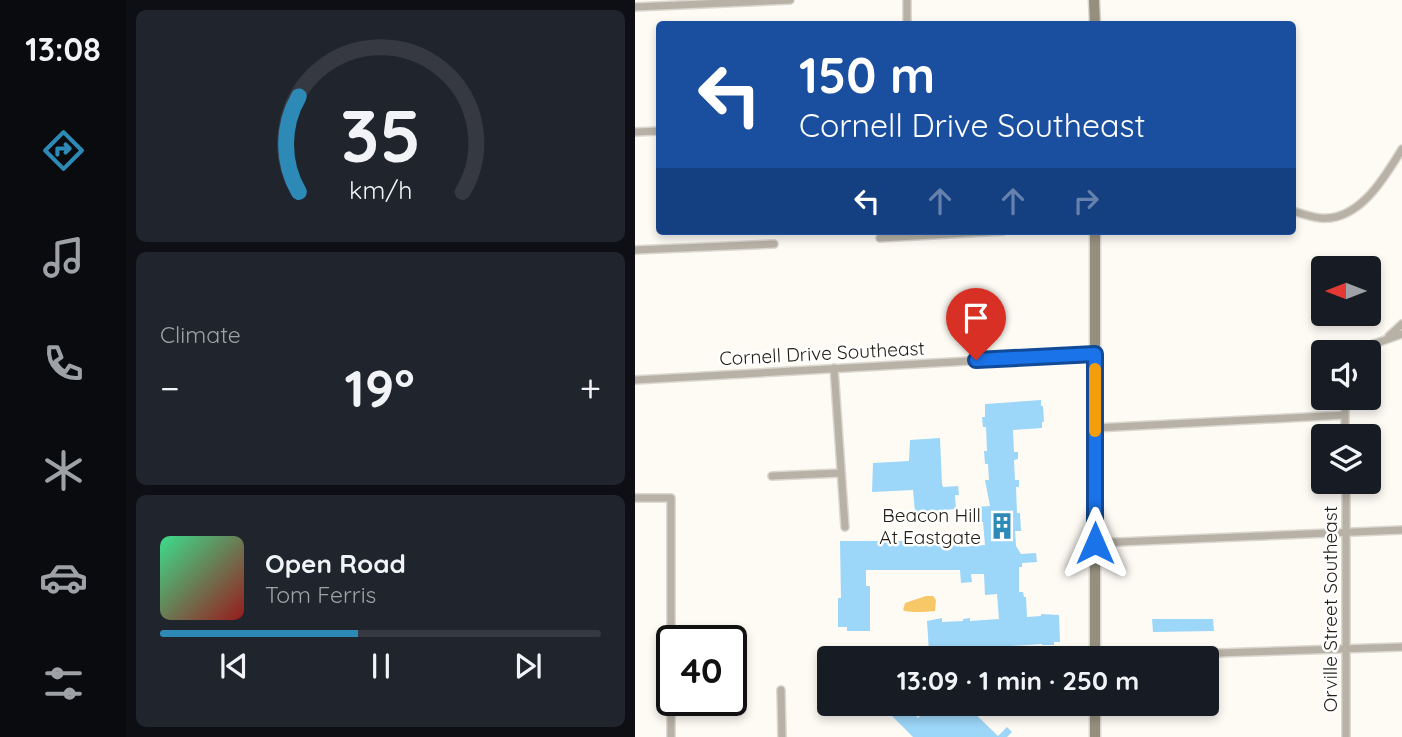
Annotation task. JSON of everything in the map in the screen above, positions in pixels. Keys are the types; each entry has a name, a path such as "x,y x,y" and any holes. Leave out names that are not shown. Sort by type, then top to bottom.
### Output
{"street":[{"path":"635,7 790,0"},
{"path":"907,0 907,21"},
{"path":"1095,0 1095,21"},
{"path":"635,132 656,131"},
{"path":"1296,212 1320,218 1334,218 1353,209 1366,200 1389,172 1402,149"},
{"path":"880,238 933,235"},
{"path":"1095,235 1095,646"},
{"path":"635,250 774,244"},
{"path":"1388,337 1402,324"},
{"path":"1381,340 1402,334"},
{"name":"Cornell Drive Southeast","path":"635,380 1095,354"},
{"path":"834,368 845,527"},
{"path":"1345,410 1345,424"},
{"path":"1095,428 1345,415"},
{"path":"772,475 841,473"},
{"name":"Orville Street Southeast","path":"1345,494 1346,737"},
{"path":"635,498 671,498 671,737"},
{"path":"1095,543 1402,530"},
{"path":"1219,653 1402,647"},
{"path":"781,690 781,737"},
{"path":"1095,716 1095,737"}],"shaded area":[{"path":"933,596 936,600 935,611 903,610 905,603"}],"building":[{"name":"Beacon Hill At Eastgate","path":"1041,400 1043,406 1042,428 1013,430 1014,452 1018,452 1018,459 1014,460 1015,480 1019,480 1019,487 1016,487 1017,513 1020,513 1021,531 1015,531 1016,546 1021,554 1036,553 1037,562 1022,563 1022,567 1019,567 1019,592 1023,592 1026,597 1027,617 1041,614 1059,615 1060,642 1054,642 1054,645 929,646 927,621 942,618 942,622 970,618 970,621 999,619 997,594 985,595 984,574 971,574 972,582 961,583 960,570 866,570 866,586 870,586 870,631 847,631 847,627 838,627 838,598 841,598 840,541 959,541 960,547 985,545 983,522 975,522 974,507 990,506 985,480 989,480 984,451 987,451 986,427 983,427 982,417 985,417 985,404"},
{"path":"940,438 942,484 943,487 958,486 959,495 955,495 956,509 915,512 913,490 872,492 873,463 909,461 910,440"},
{"path":"1152,619 1213,619 1214,631 1153,632"},
{"path":"892,716 977,716 998,736 1007,727 1012,732 1007,737 913,737"}],"slow traffic":[{"path":"1095,369 1095,431"}],"place":[{"name":"Beacon Hill At Eastgate","path":"1002,526"}],"route":[{"path":"976,360 1095,354 1095,543"}]}
